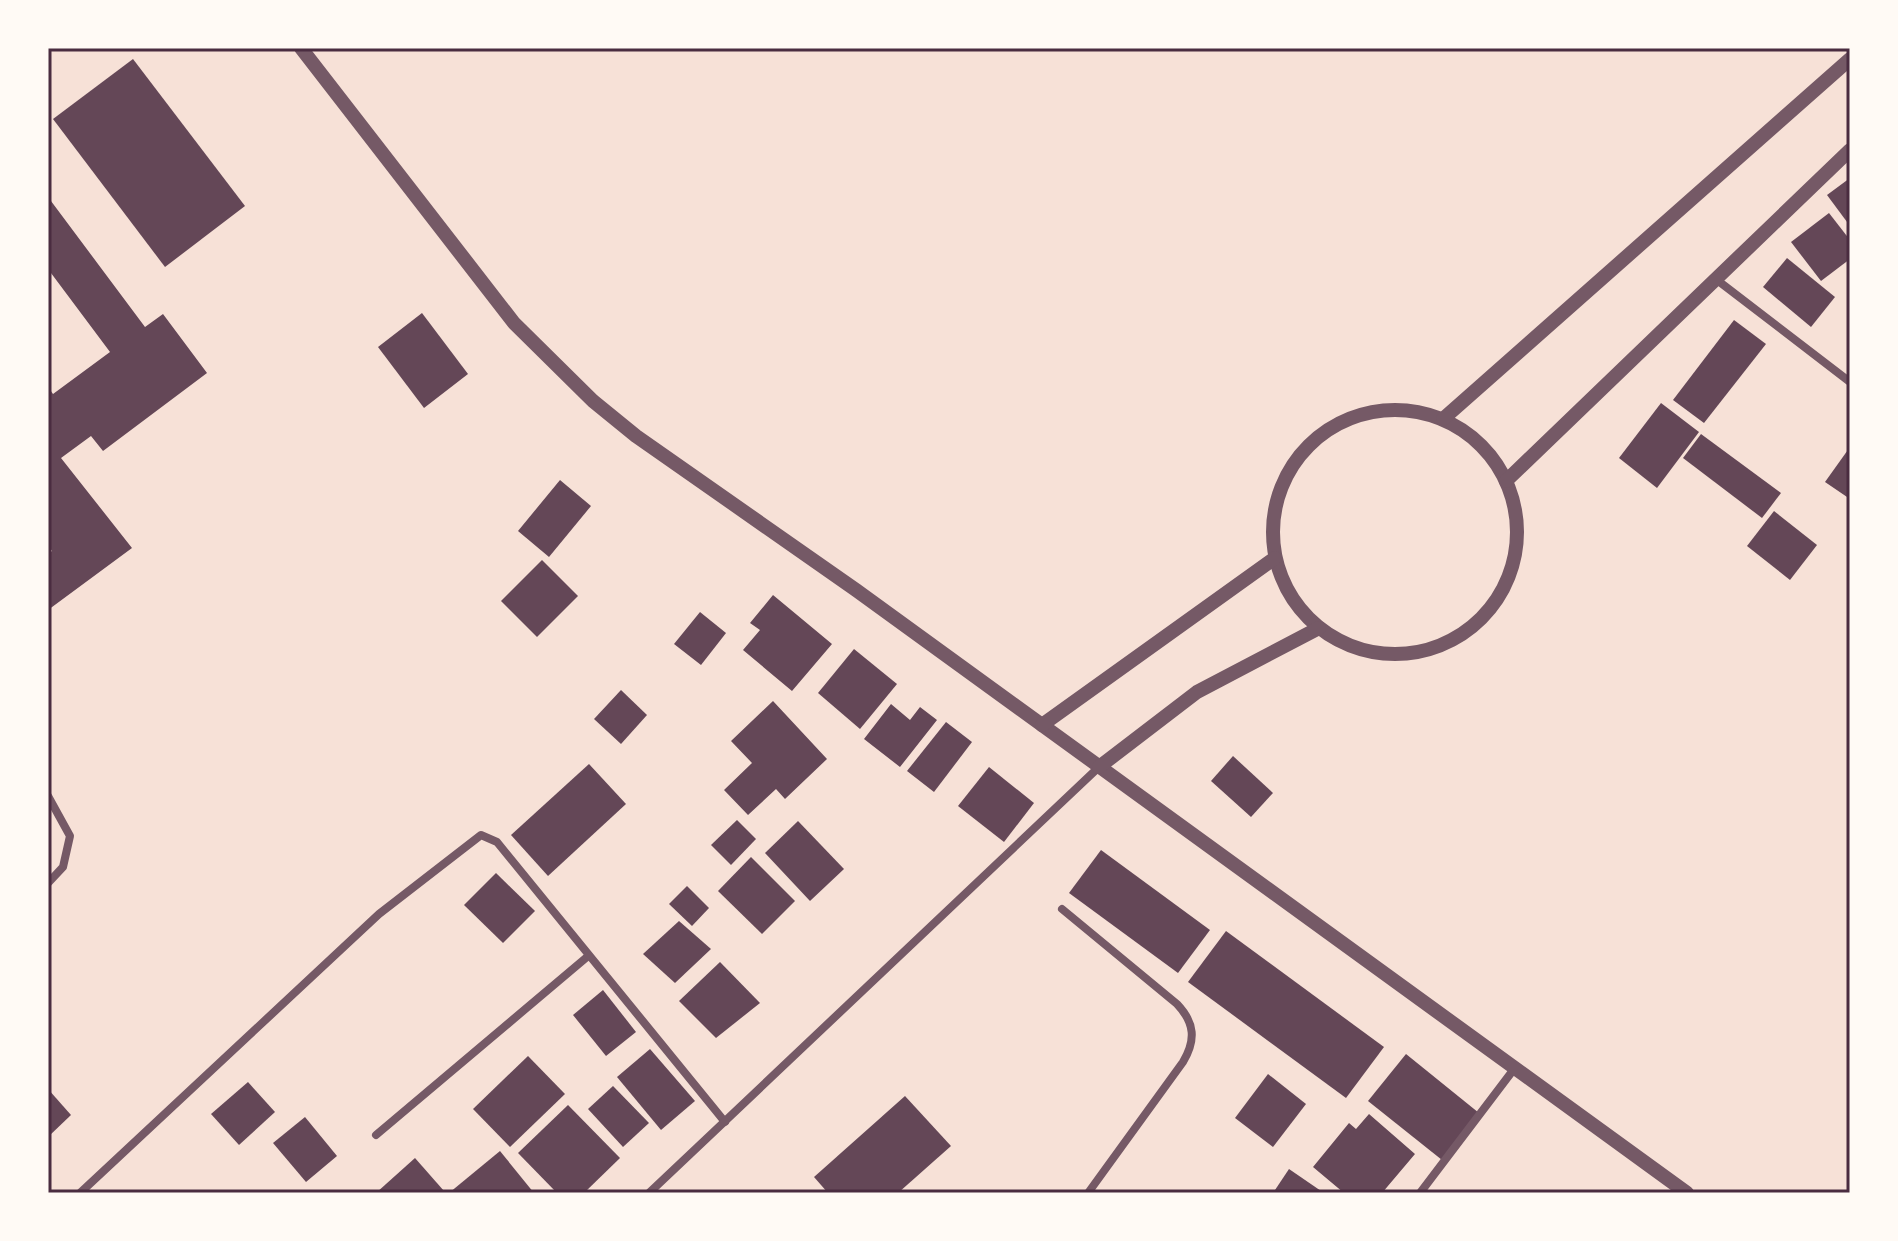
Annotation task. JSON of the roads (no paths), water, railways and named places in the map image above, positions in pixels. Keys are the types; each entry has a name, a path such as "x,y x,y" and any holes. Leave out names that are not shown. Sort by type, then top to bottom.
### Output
{"street":[{"path":"301,48 505,313 593,401 636,436 1042,725 1687,1193"},
{"path":"1443,419 1850,59"},
{"path":"1506,481 1850,150"},
{"path":"1717,280 1850,382"},
{"path":"1406,410 1443,419 1469,434 1491,456 1506,481 1517,516 1516,553 1509,576 1484,617 1456,639 1422,652 1385,655 1350,646 1319,628 1291,597 1275,558 1273,520 1283,483 1303,451 1332,427 1368,413 1406,410"},
{"path":"1042,725 1275,558"},
{"path":"649,1193 1099,767 1197,692 1319,628"},
{"path":"48,796 70,836 63,867 48,883"},
{"path":"80,1193 379,914 481,835 497,842 587,957 725,1122"},
{"path":"1062,909 1177,1004 1189,1016 1193,1032 1192,1048 1183,1062 1088,1193"},
{"path":"376,1135 587,957"},
{"path":"1420,1193 1514,1069"}]}
